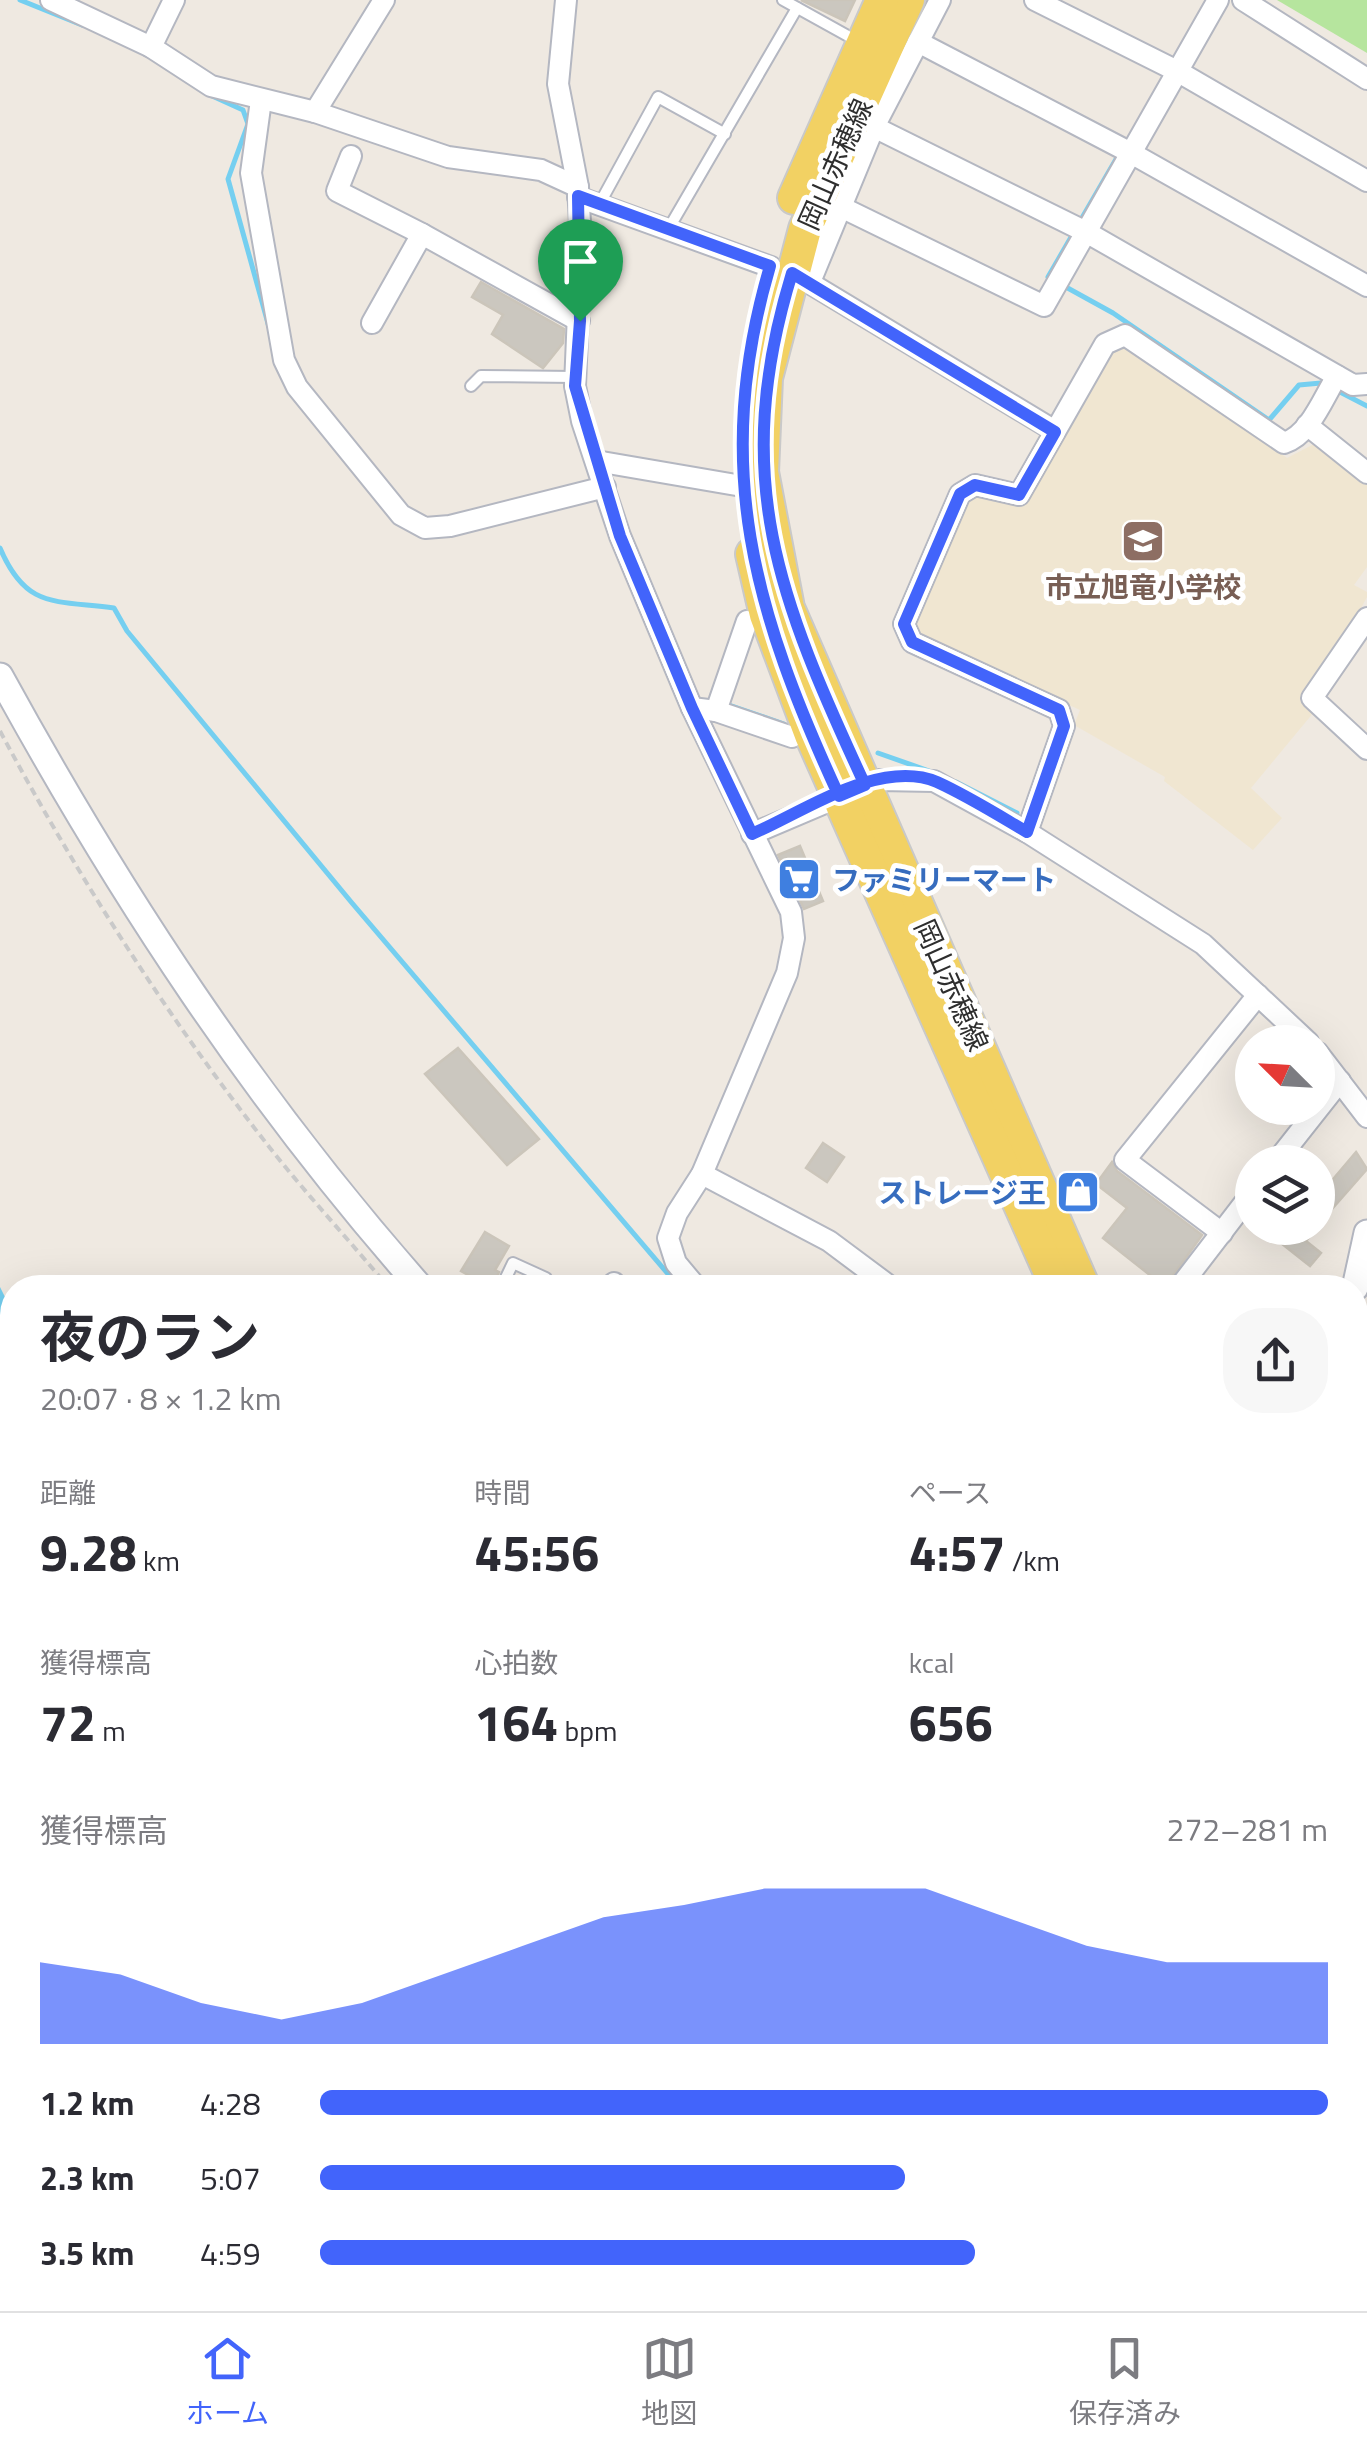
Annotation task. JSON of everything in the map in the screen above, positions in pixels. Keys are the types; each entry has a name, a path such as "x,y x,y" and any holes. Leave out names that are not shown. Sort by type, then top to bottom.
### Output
{"main road":[{"name":"岡山赤穂線","path":"882,0 784,221 791,274 744,376 742,486 766,615 1078,1275"},
{"name":"岡山赤穂線","path":"908,0 805,228 766,378 762,472 788,608 852,790 1053,1275"}],"street":[{"path":"51,0 150,46 210,86 314,112 412,147 541,170 600,203 791,274 1055,432"},
{"path":"150,46 174,0"},
{"path":"314,112 384,0"},
{"path":"566,0 558,84 578,192 580,321 576,377 582,421 620,536 688,699 791,912 794,938 787,972 702,1174 677,1214 668,1238 676,1263 686,1275"},
{"path":"791,274 841,207 874,127 940,0"},
{"path":"1035,0 1172,68 1367,181"},
{"path":"841,207 1044,306 1080,229 1172,68 1218,0"},
{"path":"1243,0 1367,79"},
{"path":"918,42 1125,150 1367,286"},
{"path":"261,100 251,172 284,360 297,386 400,515 425,528 450,526 605,486"},
{"path":"874,127 1080,229 1353,385 1367,384"},
{"path":"351,156 337,191 580,321"},
{"path":"372,322 422,234"},
{"path":"1027,832 1064,726 1059,710 912,642 904,624 960,494 975,485 1019,495 1105,344 1126,336 1284,443 1295,440 1307,425 1336,376"},
{"path":"1307,425 1367,473"},
{"path":"596,461 742,486"},
{"path":"1367,618 1312,698 1367,749"},
{"path":"718,705 747,622"},
{"path":"0,676 57,780 198,1006 335,1190 410,1275"},
{"path":"688,699 718,705 792,737"},
{"path":"752,834 852,790 893,778 934,781 1027,832 1204,944 1290,1025"},
{"path":"1222,1232 1125,1160 1258,995"},
{"path":"1335,1075 1367,1117"},
{"path":"1289,1145 1340,1081"},
{"path":"702,1174 829,1242 874,1275"},
{"path":"1189,1275 1235,1215"},
{"path":"1358,1275 1367,1233"}],"lane":[{"path":"783,0 862,43"},
{"path":"669,228 797,8"},
{"path":"600,203 658,97 725,134"},
{"path":"471,386 481,376 576,377"},
{"path":"507,1275 513,1263 539,1275"}],"shaded area":[{"path":"1128,347 1287,458 1318,442 1367,481 1367,567 1354,585 1367,592 1367,597 1339,649 1300,698 1314,712 1251,788 1282,818 1253,850 1164,781 1165,777 1074,725 1080,710 916,635 914,622 965,501 977,494 1025,503 1113,349"}],"green space":[{"path":"1277,0 1367,0 1367,53"}],"building":[{"path":"801,0 855,0 845,21"},
{"path":"481,282 564,329 563,343 543,368 492,334 503,315 472,297"},
{"name":"ファミリーマート","path":"800,846 823,901 804,909 778,855"},
{"path":"458,1048 539,1139 507,1165 425,1074"},
{"path":"823,1143 844,1157 827,1182 806,1168"},
{"path":"1356,1152 1367,1169 1335,1206 1335,1177"},
{"path":"1112,1162 1117,1171 1202,1235 1174,1275 1150,1275 1103,1238 1127,1208 1096,1184"},
{"path":"485,1232 509,1246 495,1270 498,1275 468,1275 461,1271"},
{"path":"1284,1245 1311,1245 1321,1253 1310,1266"}],"waterway":[{"path":"20,0 82,25"},
{"path":"210,95 243,110 248,124 228,179 269,327"},
{"path":"1079,223 1119,154"},
{"path":"1055,281 1048,277 1074,232"},
{"path":"1064,286 1113,313 1269,420 1299,385 1321,383"},
{"path":"1340,392 1367,406"},
{"path":"0,548 20,582 32,592 58,602 114,608 127,631 352,903 669,1275"},
{"path":"723,703 784,724"},
{"path":"878,753 932,772"},
{"path":"956,782 1017,813"}],"place":[{"name":"市立旭竜小学校","path":"1143,541"},
{"name":"ファミリーマート","path":"799,879"},
{"name":"ストレージ王","path":"1078,1192"}],"route":[{"path":"578,196 770,266 744,376 740,474 750,545 766,615 811,735 839,796 865,785 788,608 772,541 762,472 766,378 792,273 1055,432 1019,495 975,485 960,494 904,624 912,642 1059,710 1064,726 1027,832 934,781 893,778 879,780 752,834 692,708 620,536 582,421 575,386 580,321 578,196"}]}
